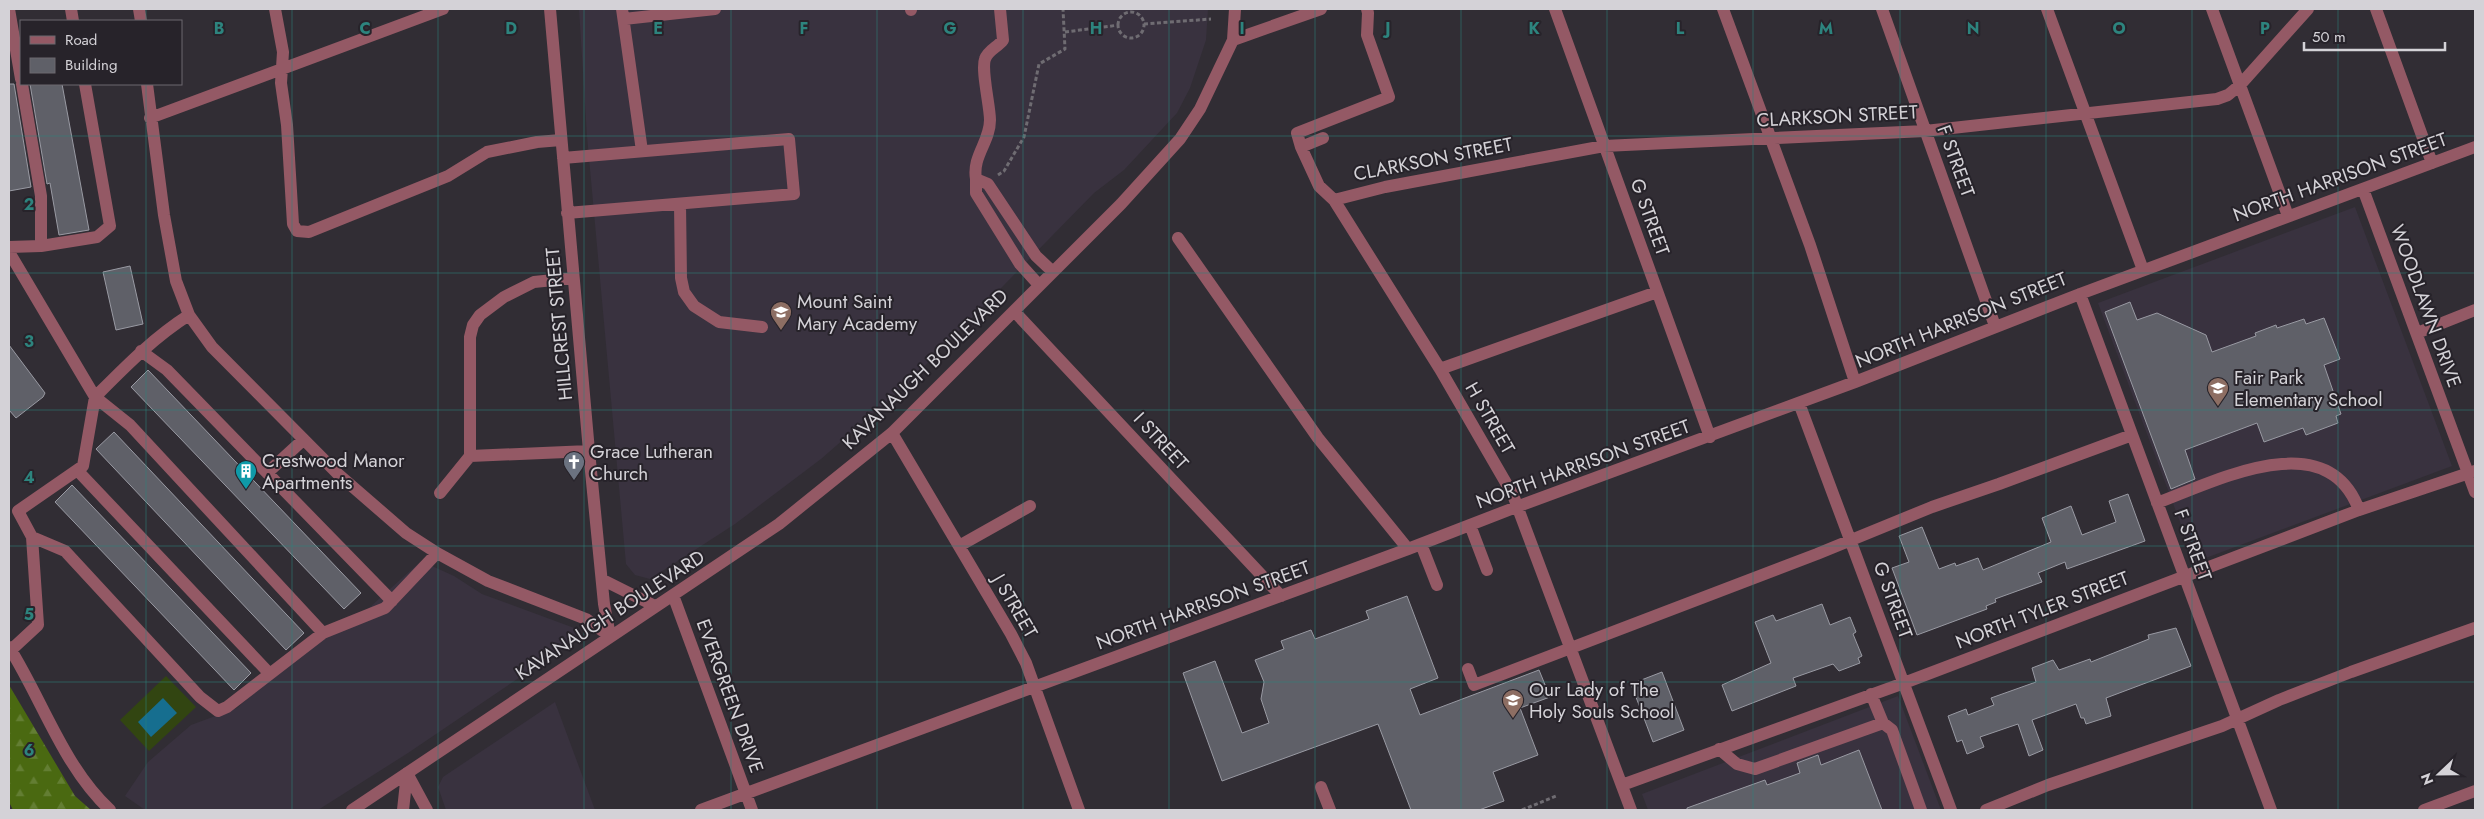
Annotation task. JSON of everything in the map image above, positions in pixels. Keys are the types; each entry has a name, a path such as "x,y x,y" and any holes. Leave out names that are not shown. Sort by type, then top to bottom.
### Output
{"street":[{"path":"9,9 20,73"},
{"path":"275,9 283,52 281,83 287,125 293,224 297,231 303,233 338,221 448,176 486,152 537,142 561,140"},
{"path":"150,118 443,9"},
{"name":"HILLCREST STREET","path":"550,9 589,451 602,580 610,636"},
{"path":"642,151 623,14 715,9"},
{"path":"1000,9 1003,40 992,48 984,60 990,121 986,138 976,160 976,193 1020,264 1039,285"},
{"name":"KAVANAUGH BOULEVARD","path":"352,810 780,524 892,433 1121,204 1180,139 1200,109 1233,40 1235,9"},
{"path":"1233,40 1321,9"},
{"path":"1323,138 1301,147 1297,133 1389,97 1366,35 1367,9"},
{"name":"G STREET","path":"1555,9 1710,437"},
{"path":"1723,9 1810,245 1855,382"},
{"name":"F STREET","path":"1882,9 1995,326"},
{"path":"2047,9 2143,270"},
{"path":"2212,9 2288,216"},
{"name":"CLARKSON STREET","path":"1334,200 1384,187 1604,146 1925,131 2217,99 2228,95 2240,85 2308,9"},
{"path":"2376,9 2432,163"},
{"path":"22,85 41,196 42,246"},
{"path":"9,247 42,246 97,237 110,226 84,85"},
{"path":"147,85 150,118 170,254 176,281 188,315 212,346 370,504 406,533 437,553 488,581 586,619 610,636"},
{"path":"563,158 789,139 794,194 567,213"},
{"name":"H STREET","path":"1301,147 1319,186 1334,200 1440,369 1518,506 1631,810"},
{"name":"NORTH HARRISON STREET","path":"701,810 745,792 1408,549 1518,506 1710,437 1995,326 2475,147"},
{"path":"976,179 988,184 1036,256 1053,272"},
{"name":"WOODLAWN DRIVE","path":"2363,189 2416,333 2472,472 2475,492"},
{"path":"680,204 681,278 684,292 694,306 719,322 762,327"},
{"path":"1178,238 1318,438 1408,549"},
{"path":"9,252 95,397 130,425 323,633"},
{"path":"440,493 470,456 470,337 473,325 480,315 523,286 534,282 573,278"},
{"path":"1440,369 1657,292"},
{"name":"F STREET","path":"2080,294 2271,810"},
{"path":"2416,333 2475,310"},
{"name":"I STREET","path":"1014,311 1280,596"},
{"path":"110,810 88,786 75,766 10,649 38,624 32,537 14,508 83,466 95,397 141,351 168,328 188,315"},
{"path":"141,351 167,370 392,601"},
{"name":"G STREET","path":"1799,403 1951,810"},
{"name":"J STREET","path":"892,433 1011,634 1026,663 1033,688 1079,810"},
{"path":"1468,669 1474,685 1850,540 1932,506 1999,484 2132,435"},
{"path":"267,473 304,440"},
{"path":"470,456 589,451"},
{"path":"2157,503 2247,468 2277,464 2310,464 2337,476 2349,488 2359,510"},
{"path":"77,470 269,673"},
{"name":"NORTH TYLER STREET","path":"1622,785 1904,683 2359,510 2472,472"},
{"path":"958,546 1030,506"},
{"path":"1470,525 1487,570"},
{"path":"32,537 65,551 216,711 227,707 323,633 385,608 437,553"},
{"path":"1421,544 1437,585"},
{"path":"602,580 656,606"},
{"name":"EVERGREEN DRIVE","path":"673,595 752,810"},
{"path":"1986,810 2048,785 2237,719 2351,672 2475,628"},
{"path":"1871,694 1883,724 1892,730 1921,810"},
{"path":"1719,749 1737,764 1755,769 1883,724"},
{"path":"403,810 407,773"},
{"path":"407,773 427,810"},
{"path":"1321,787 1330,810"},
{"path":"2424,810 2475,791"}],"path":[{"path":"991,179 1004,171 1024,137 1036,72 1040,64 1065,49 1063,9"},
{"path":"1129,12 1141,16 1144,24 1143,32 1132,38 1121,33 1119,25 1121,17 1129,12"},
{"path":"1144,24 1212,20"},
{"path":"1065,32 1119,25"},
{"path":"1522,810 1556,796"}],"shaded area":[{"name":"Mount Saint Mary Academy","path":"579,9 1208,9 1206,40 1190,88 1177,113 1124,170 1094,193 908,383 821,459 735,524 650,579 635,575 626,564 587,136"},
{"path":"2355,207 2452,466 2195,562 2098,303"},
{"path":"421,561 454,576 482,594 577,629 581,636 408,753 318,810 145,810 125,796 148,762 191,725 237,708 292,658 359,617"},
{"path":"1898,696 1941,810 1648,810 1642,794"},
{"path":"555,702 595,810 446,810 438,787 443,777"}],"green space":[{"path":"166,676 196,707 149,751 120,720"},
{"path":"9,685 75,796 91,810 13,810 9,802"}],"water":[{"path":"163,698 177,713 151,737 138,722"}],"building":[{"path":"9,84 14,84 31,187 9,191"},
{"path":"30,85 62,85 89,230 59,235 50,183 47,184"},
{"path":"130,266 143,324 116,330 103,272"},
{"path":"2130,302 2137,320 2157,313 2206,335 2212,352 2256,336 2255,333 2276,325 2277,328 2304,319 2306,324 2324,318 2340,359 2324,365 2341,414 2336,416 2338,423 2306,435 2303,428 2264,442 2257,423 2185,450 2195,479 2171,489 2105,312"},
{"path":"9,345 45,393 43,397 16,418 9,410"},
{"name":"Crestwood Manor Apartments","path":"148,370 361,593 344,609 131,387"},
{"path":"114,432 304,633 286,650 96,449"},
{"path":"72,485 251,673 234,690 55,502"},
{"path":"2128,494 2145,541 2067,569 2065,562 2038,573 2042,582 1995,599 1996,602 1986,606 1987,609 1917,635 1892,568 1909,562 1899,536 1922,527 1939,569 1955,563 1956,566 1978,558 1983,570 2051,542 2042,518 2071,506 2082,535 2116,522 2109,501"},
{"path":"1407,596 1438,678 1410,689 1420,715 1539,670 1550,697 1520,708 1538,755 1493,772 1504,801 1479,810 1411,810 1378,724 1222,781 1183,673 1215,661 1242,733 1269,723 1261,699 1264,682 1255,660 1284,649 1281,641 1311,630 1315,639 1369,619 1366,611"},
{"path":"1822,604 1830,625 1850,617 1856,632 1853,634 1862,656 1858,658 1860,663 1839,671 1833,664 1793,678 1796,686 1732,711 1722,685 1771,663 1755,622 1773,615 1776,621"},
{"path":"2176,628 2191,666 2106,698 2111,716 2086,724 2084,718 2081,718 2076,704 2032,720 2043,750 2029,756 2018,724 1980,737 1984,747 1967,754 1962,740 1957,742 1948,716 1966,709 1968,715 1994,705 1991,698 2036,682 2032,668 2053,660 2059,670 2090,659 2091,662 2149,639 2148,635"},
{"path":"1662,672 1684,730 1653,742 1631,684"},
{"path":"1859,750 1882,810 1687,810 1687,808 1765,780 1767,785 1800,773 1797,763 1818,755 1821,765"}],"place":[{"name":"Mount Saint Mary Academy","path":"781,331"},
{"name":"Fair Park Elementary School","path":"2218,407"},
{"name":"Grace Lutheran Church","path":"574,481"},
{"name":"Crestwood Manor Apartments","path":"246,490"},
{"name":"Our Lady of The Holy Souls School","path":"1513,719"}]}
